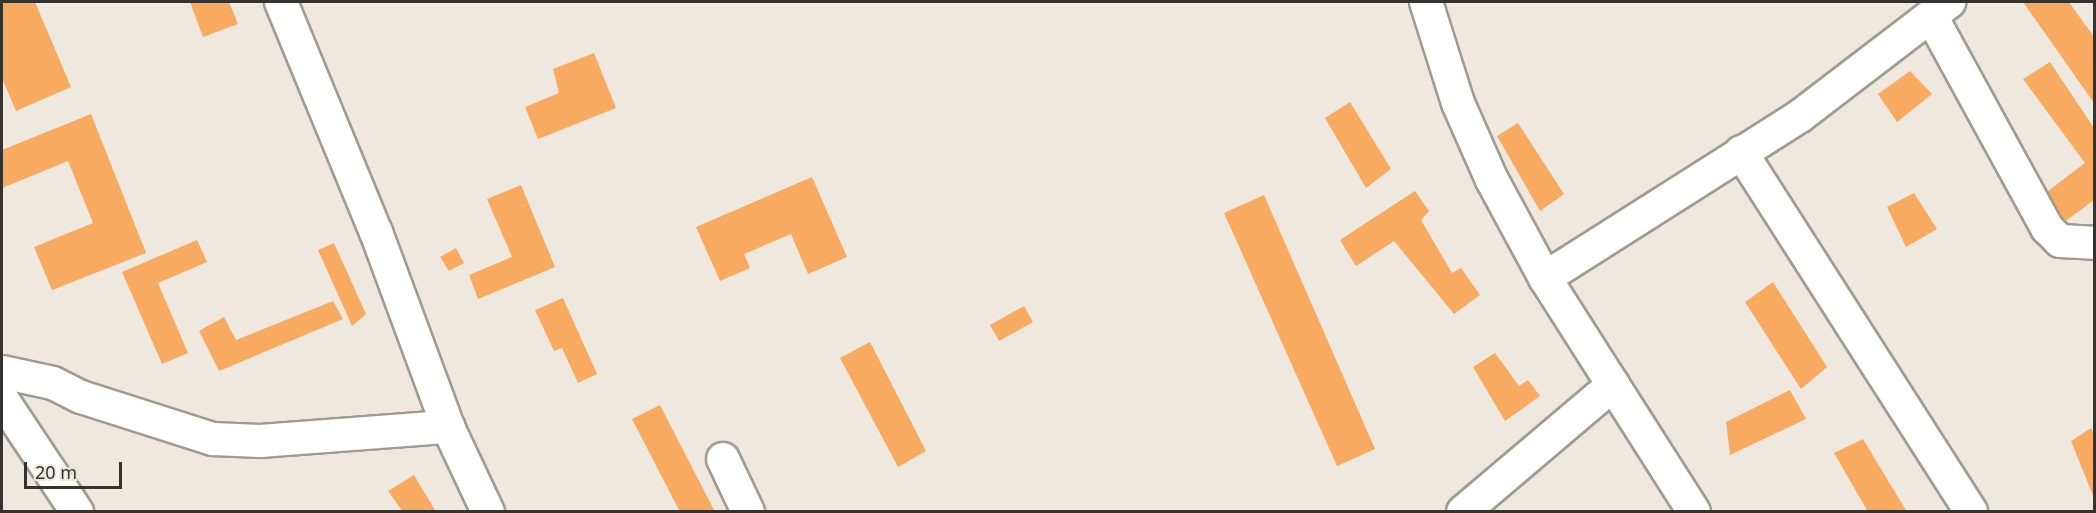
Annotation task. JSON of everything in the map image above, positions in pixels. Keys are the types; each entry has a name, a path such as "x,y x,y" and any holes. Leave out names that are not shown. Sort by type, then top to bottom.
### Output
{"street":[{"path":"281,2 372,222 448,428 488,512"},
{"path":"1426,2 1458,103 1492,180 1545,278 1694,512"},
{"path":"1545,278 1800,116 1940,9 2047,228 2061,242 2094,243"},
{"path":"1741,152 1971,512"},
{"path":"2,372 53,383 126,412 213,439 260,441 388,429 448,428"},
{"path":"1463,512 1613,385"},
{"path":"2,399 77,512"},
{"path":"723,459 748,512"}],"building":[{"path":"2,2 35,2 71,87 16,111 2,78"},
{"path":"190,2 229,2 238,24 203,37"},
{"path":"2023,2 2069,2 2094,37 2094,103"},
{"path":"594,53 616,108 538,139 525,107 559,93 553,69"},
{"path":"2050,62 2094,128 2094,200 2056,228 2044,194 2085,163 2023,79"},
{"path":"1910,71 1932,94 1897,122 1878,94"},
{"path":"1350,102 1391,169 1366,188 1325,118"},
{"path":"91,114 146,253 52,290 34,247 93,223 68,161 2,188 2,150"},
{"path":"1518,123 1564,194 1540,211 1497,136"},
{"path":"812,177 847,257 808,274 791,234 744,254 750,268 720,281 696,227"},
{"path":"521,185 555,267 478,299 469,275 512,257 487,199"},
{"path":"1415,191 1429,211 1421,220 1452,273 1461,268 1480,295 1454,314 1394,241 1356,266 1340,240"},
{"path":"1914,193 1937,229 1906,247 1887,207"},
{"path":"1264,195 1375,449 1337,466 1224,213"},
{"path":"197,240 207,262 158,283 188,353 162,364 122,272"},
{"path":"334,243 366,314 352,326 318,250"},
{"path":"456,248 464,263 449,271 440,257"},
{"path":"1773,282 1827,367 1801,389 1745,302"},
{"path":"563,298 597,374 578,383 562,348 554,351 535,310"},
{"path":"333,301 343,319 219,371 199,331 224,317 236,340"},
{"path":"1024,306 1033,322 999,341 990,325"},
{"path":"870,342 926,451 898,467 840,358"},
{"path":"1495,353 1519,386 1528,380 1540,396 1505,421 1473,367"},
{"path":"1790,390 1806,419 1730,455 1726,422"},
{"path":"660,405 715,512 680,512 632,419"},
{"path":"2091,428 2094,434 2094,498 2071,441"},
{"path":"1863,439 1907,512 1868,512 1834,453"},
{"path":"414,475 436,512 403,512 388,491"}]}
